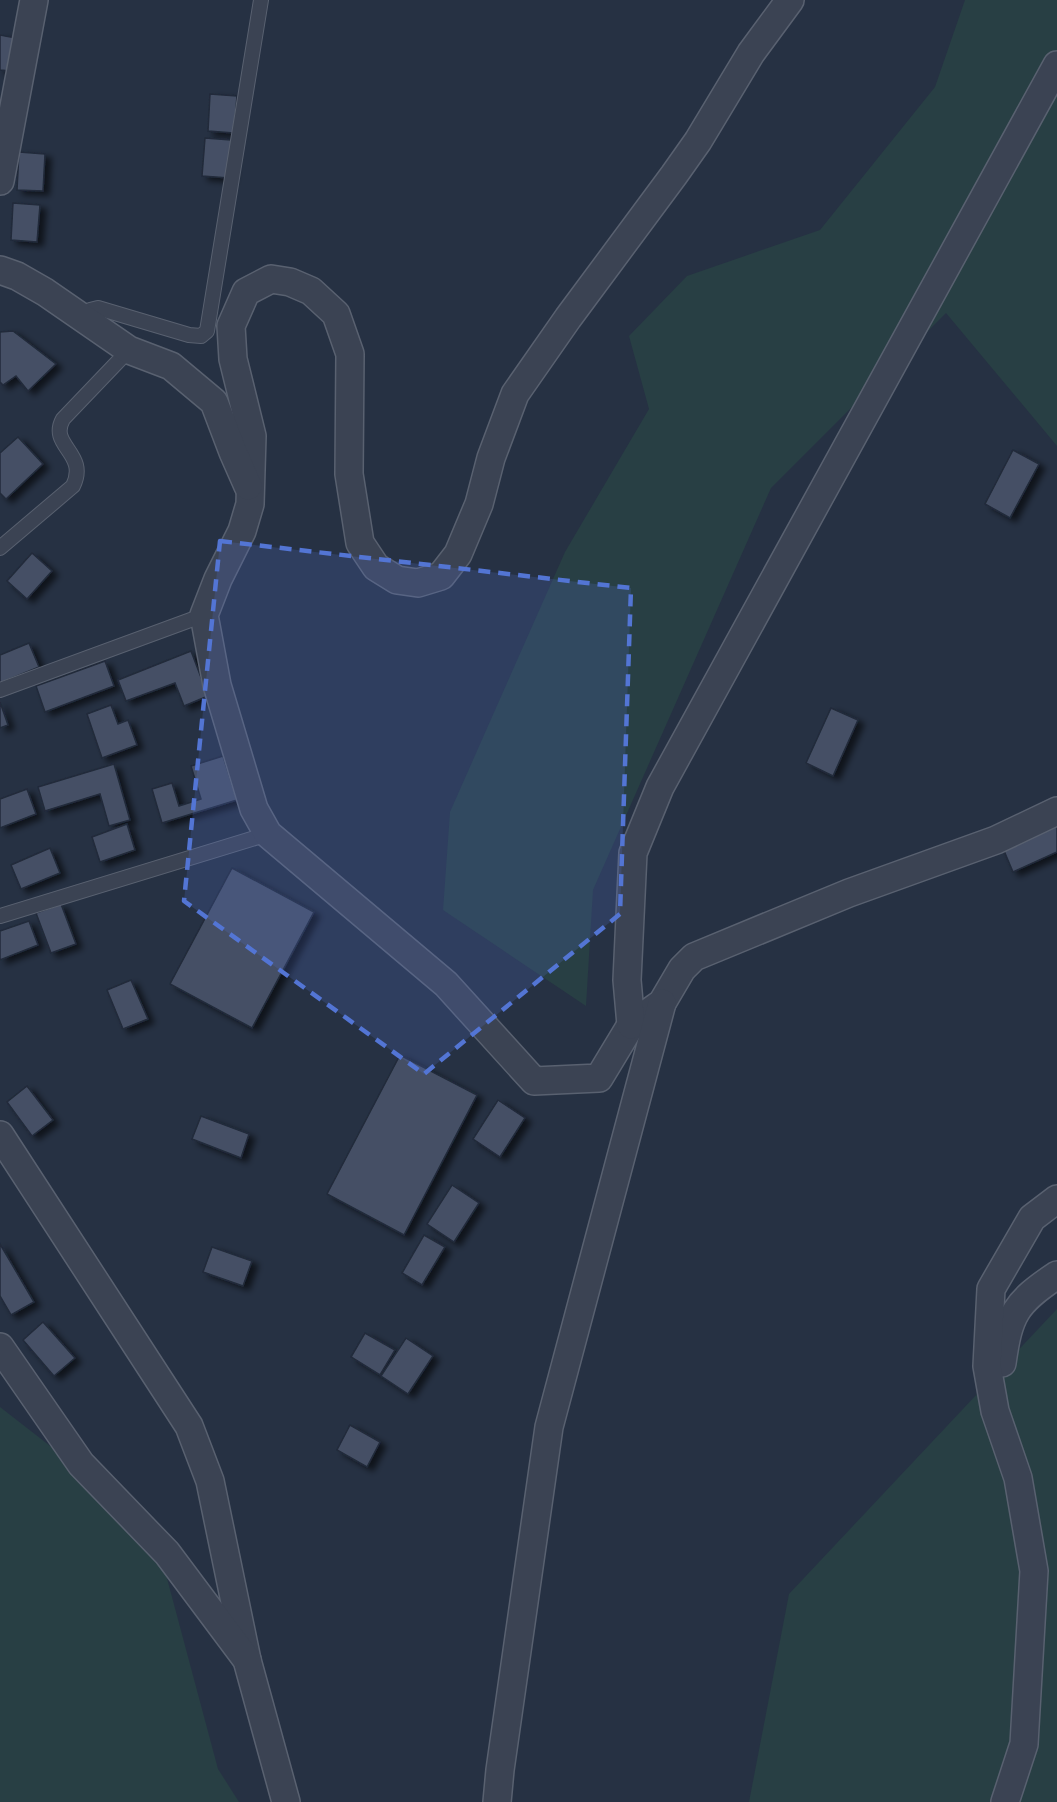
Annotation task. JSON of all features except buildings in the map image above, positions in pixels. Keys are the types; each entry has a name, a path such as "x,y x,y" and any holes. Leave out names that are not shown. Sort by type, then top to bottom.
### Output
{"street":[{"path":"0,181 34,0"},
{"path":"662,1003 631,1025 599,1077 534,1081 446,984 268,834 254,809 217,685 204,615 218,579 242,531 250,504 252,436 233,359 231,326 246,292 271,279 290,282 311,291 336,314 350,354 349,474 360,543 376,567 397,580 418,583 441,576 458,554 479,504 491,458 514,394 698,141 751,53 790,0"},
{"path":"631,1025 627,981 633,853 660,787 1057,65"},
{"path":"0,270 17,276 45,292 129,350 171,366 214,402 232,452 251,492"},
{"path":"497,1802 549,1427 662,1003 682,969 694,957 849,893 996,840 1057,811"},
{"path":"0,1135 189,1426 210,1481 247,1660 286,1802"},
{"path":"1005,1802 1024,1744 1034,1571 1018,1478 995,1411 987,1366 991,1289 1032,1218 1057,1198"},
{"path":"995,1411 1007,1330 1017,1308 1035,1290 1057,1275"},
{"path":"0,1347 81,1464 167,1553 247,1660"}],"lane":[{"path":"86,320 90,310 98,308 189,335 201,336 207,331 261,0"},
{"path":"0,548 73,486 79,474 76,463 60,436 59,426 63,419 129,350"},
{"path":"0,690 204,615"},
{"path":"0,916 268,834"}],"highlighted area":[{"path":"220,541 631,588 620,914 424,1074 184,901"}],"green space":[{"path":"965,0 1057,0 1057,446 946,313 771,488 593,890 586,1006 443,910 450,812 565,552 649,409 629,336 687,276 820,230 935,87"},
{"path":"1057,1309 1057,1802 749,1802 789,1594"},
{"path":"0,1407 153,1526 218,1769 239,1802 0,1802"}]}
